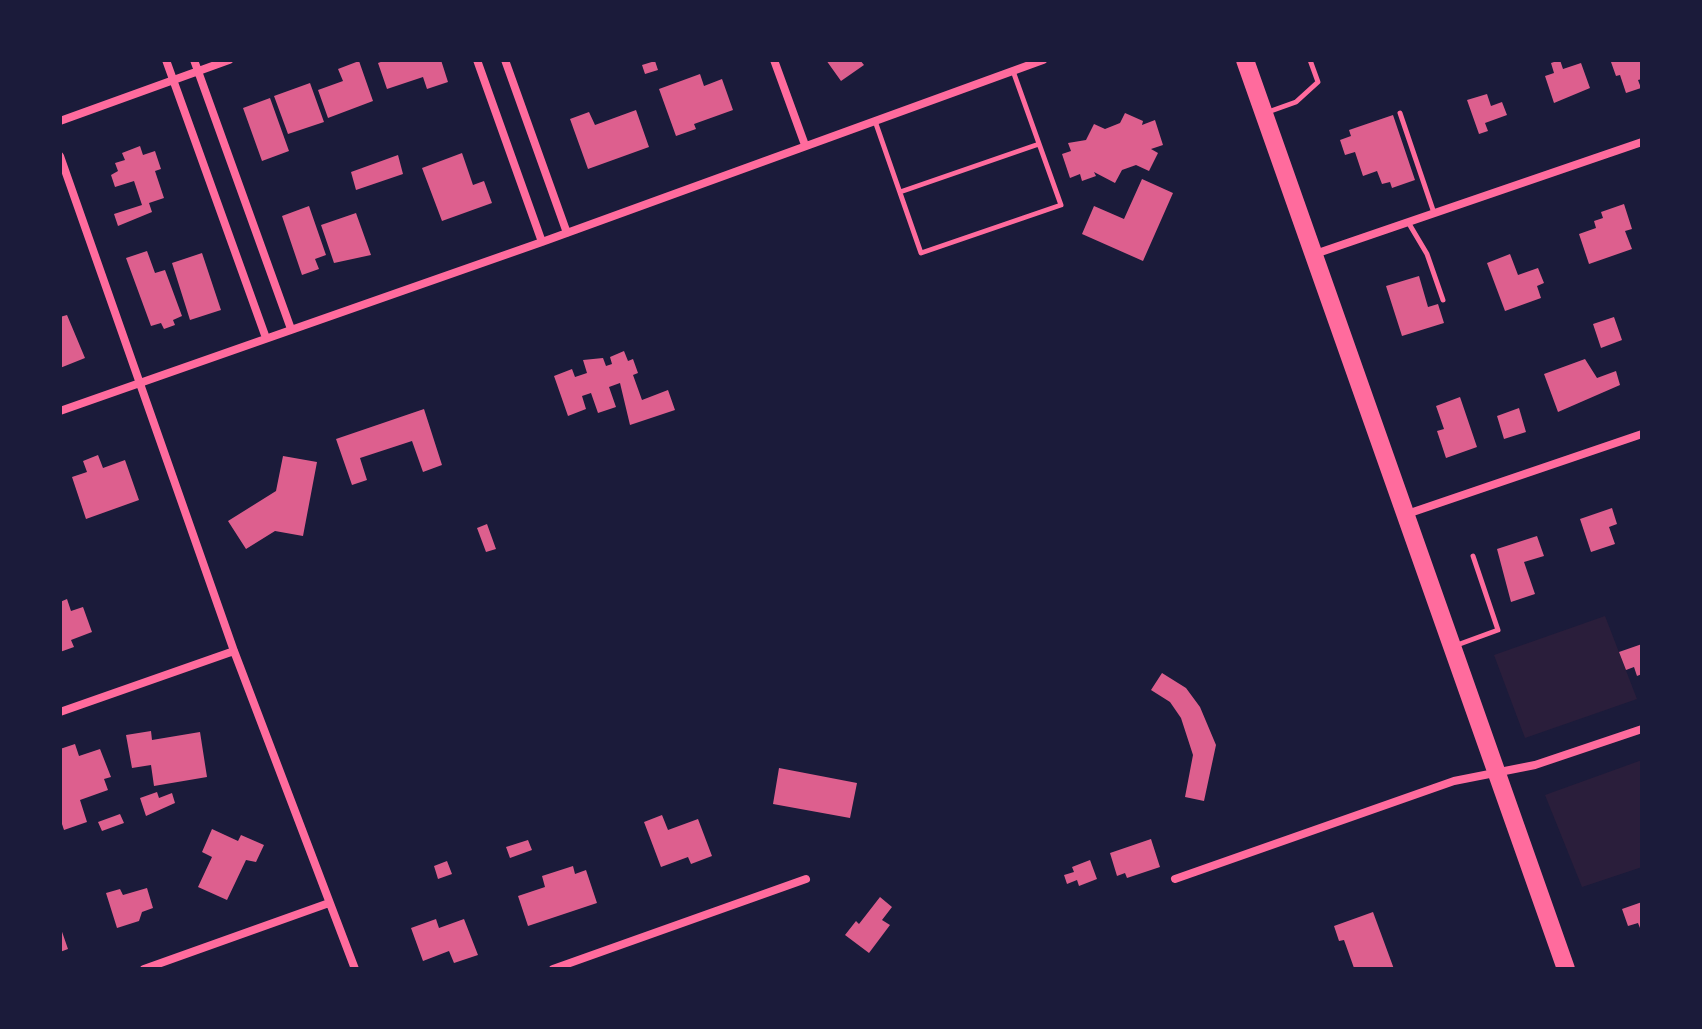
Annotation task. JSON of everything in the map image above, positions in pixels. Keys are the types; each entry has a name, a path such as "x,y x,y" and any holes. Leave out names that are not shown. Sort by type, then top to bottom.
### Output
{"highway":[{"path":"1245,60 1566,969"}],"street":[{"path":"166,60 266,338"},
{"path":"194,60 291,329"},
{"path":"60,121 229,60"},
{"path":"477,60 542,242"},
{"path":"505,60 567,233"},
{"path":"774,60 805,145"},
{"path":"60,411 542,242 1043,60"},
{"path":"1315,254 1642,142"},
{"path":"60,156 234,651 355,969"},
{"path":"1407,514 1642,434"},
{"path":"60,712 234,651"},
{"path":"1175,879 1454,781 1535,765 1642,729"},
{"path":"553,969 806,879"},
{"path":"144,969 329,903"}],"lane":[{"path":"1264,114 1296,102 1318,82 1310,60"},
{"path":"875,120 921,253 1061,205 1013,71"},
{"path":"1400,113 1434,213"},
{"path":"900,192 1039,144"},
{"path":"1408,222 1427,254 1443,300"},
{"path":"1453,646 1498,630 1473,556"}],"shaded area":[{"path":"1605,616 1637,699 1525,738 1494,655"},
{"path":"1642,760 1642,867 1582,887 1545,795"}],"building":[{"path":"386,60 441,60 448,82 427,89 423,77 387,89 378,63"},
{"path":"826,60 860,60 864,65 841,81"},
{"path":"1560,60 1563,69 1581,63 1590,88 1554,103 1545,76 1554,73 1551,63"},
{"path":"1642,60 1642,79 1638,80 1641,88 1626,93 1620,75 1616,76 1611,62"},
{"path":"359,61 373,101 328,118 318,90 343,81 338,69"},
{"path":"655,61 658,70 645,74 642,65"},
{"path":"700,74 704,86 722,79 733,110 694,124 696,129 676,136 659,89"},
{"path":"310,83 324,122 288,134 274,96"},
{"path":"1487,94 1491,106 1502,102 1507,115 1485,123 1488,131 1479,134 1467,100"},
{"path":"270,98 289,151 262,161 243,108"},
{"path":"636,110 649,147 588,169 570,119 589,112 595,125"},
{"path":"1125,113 1143,121 1142,125 1155,120 1163,145 1151,149 1158,153 1149,171 1136,165 1122,170 1115,183 1094,172 1096,176 1082,181 1080,174 1070,178 1062,154 1071,151 1068,143 1086,140 1094,124 1105,129 1120,123"},
{"path":"1393,115 1415,180 1392,188 1390,182 1382,184 1377,171 1363,176 1355,152 1345,155 1340,140 1351,136 1349,130"},
{"path":"140,146 143,155 155,151 161,169 155,171 164,198 149,203 152,212 118,226 114,214 142,205 134,181 115,187 111,175 118,171 115,163 125,160 122,153"},
{"path":"462,153 473,185 484,181 492,203 442,221 422,168"},
{"path":"398,155 403,174 356,190 351,172"},
{"path":"1142,179 1173,193 1143,261 1082,234 1094,206 1124,219"},
{"path":"1624,204 1632,229 1625,231 1632,249 1589,264 1579,234 1596,228 1594,221 1603,218 1601,212"},
{"path":"309,206 326,255 315,259 319,269 302,275 282,216"},
{"path":"356,213 371,255 334,263 321,225"},
{"path":"147,251 155,273 165,270 182,316 173,320 175,325 164,329 161,323 151,326 126,258"},
{"path":"202,253 221,310 190,320 172,263"},
{"path":"1510,254 1518,275 1538,268 1544,283 1537,286 1541,298 1505,311 1487,263"},
{"path":"1419,276 1428,307 1438,304 1444,323 1402,336 1386,286"},
{"path":"67,315 85,358 60,368 60,317"},
{"path":"1614,317 1622,340 1601,348 1593,324"},
{"path":"624,351 628,361 633,359 638,373 633,375 642,400 668,390 675,410 630,425 620,383 609,387 616,407 598,413 591,393 582,396 586,409 568,416 554,376 572,369 575,377 587,373 583,360 603,358 606,366 612,364 610,357"},
{"path":"1585,359 1597,378 1616,371 1620,385 1558,412 1544,374"},
{"path":"1460,397 1477,447 1446,458 1437,431 1444,429 1436,406"},
{"path":"1519,408 1526,432 1504,439 1497,416"},
{"path":"424,409 442,465 423,472 412,441 360,458 367,480 352,485 336,439"},
{"path":"98,455 103,468 125,460 139,500 86,519 72,477 87,472 83,461"},
{"path":"283,456 317,462 303,536 275,531 246,549 228,521 276,491"},
{"path":"1612,508 1617,524 1609,527 1615,544 1591,552 1580,519"},
{"path":"487,524 496,549 486,552 477,528"},
{"path":"1537,536 1544,556 1524,562 1535,594 1511,602 1497,549"},
{"path":"67,599 71,611 83,607 92,632 71,640 74,647 60,652 60,602"},
{"path":"1642,644 1642,674 1637,676 1634,667 1626,670 1619,652"},
{"path":"1162,673 1186,688 1200,707 1216,745 1204,801 1185,797 1193,755 1181,718 1170,702 1151,690"},
{"path":"151,731 152,740 200,732 207,777 154,786 151,765 132,768 126,735"},
{"path":"75,744 79,756 100,749 111,777 104,779 108,790 80,800 87,822 64,830 60,818 60,749"},
{"path":"779,768 857,783 850,818 773,804"},
{"path":"157,792 159,798 172,793 175,803 146,816 140,798"},
{"path":"120,814 124,823 102,831 98,822"},
{"path":"662,815 668,830 698,819 712,856 691,864 688,857 661,867 644,822"},
{"path":"212,829 238,841 241,835 264,845 256,862 246,860 227,900 198,887 212,857 202,852"},
{"path":"1151,839 1160,867 1127,878 1125,873 1117,876 1110,853"},
{"path":"528,840 532,850 510,858 506,847"},
{"path":"1090,860 1097,879 1079,886 1077,880 1067,884 1064,875 1074,872 1072,867"},
{"path":"447,861 452,874 438,879 434,866"},
{"path":"573,866 575,874 586,870 597,903 528,926 518,896 545,887 542,876"},
{"path":"147,888 153,908 142,912 139,921 117,928 106,893 120,889 123,895"},
{"path":"880,897 892,907 882,920 890,925 869,953 845,935 856,921 859,924"},
{"path":"1642,902 1642,933 1638,923 1628,926 1622,909"},
{"path":"1373,912 1394,969 1354,968 1344,940 1339,941 1334,926"},
{"path":"436,919 439,928 464,919 478,955 454,963 449,951 423,961 411,928"},
{"path":"60,926 68,949 60,952"}]}
